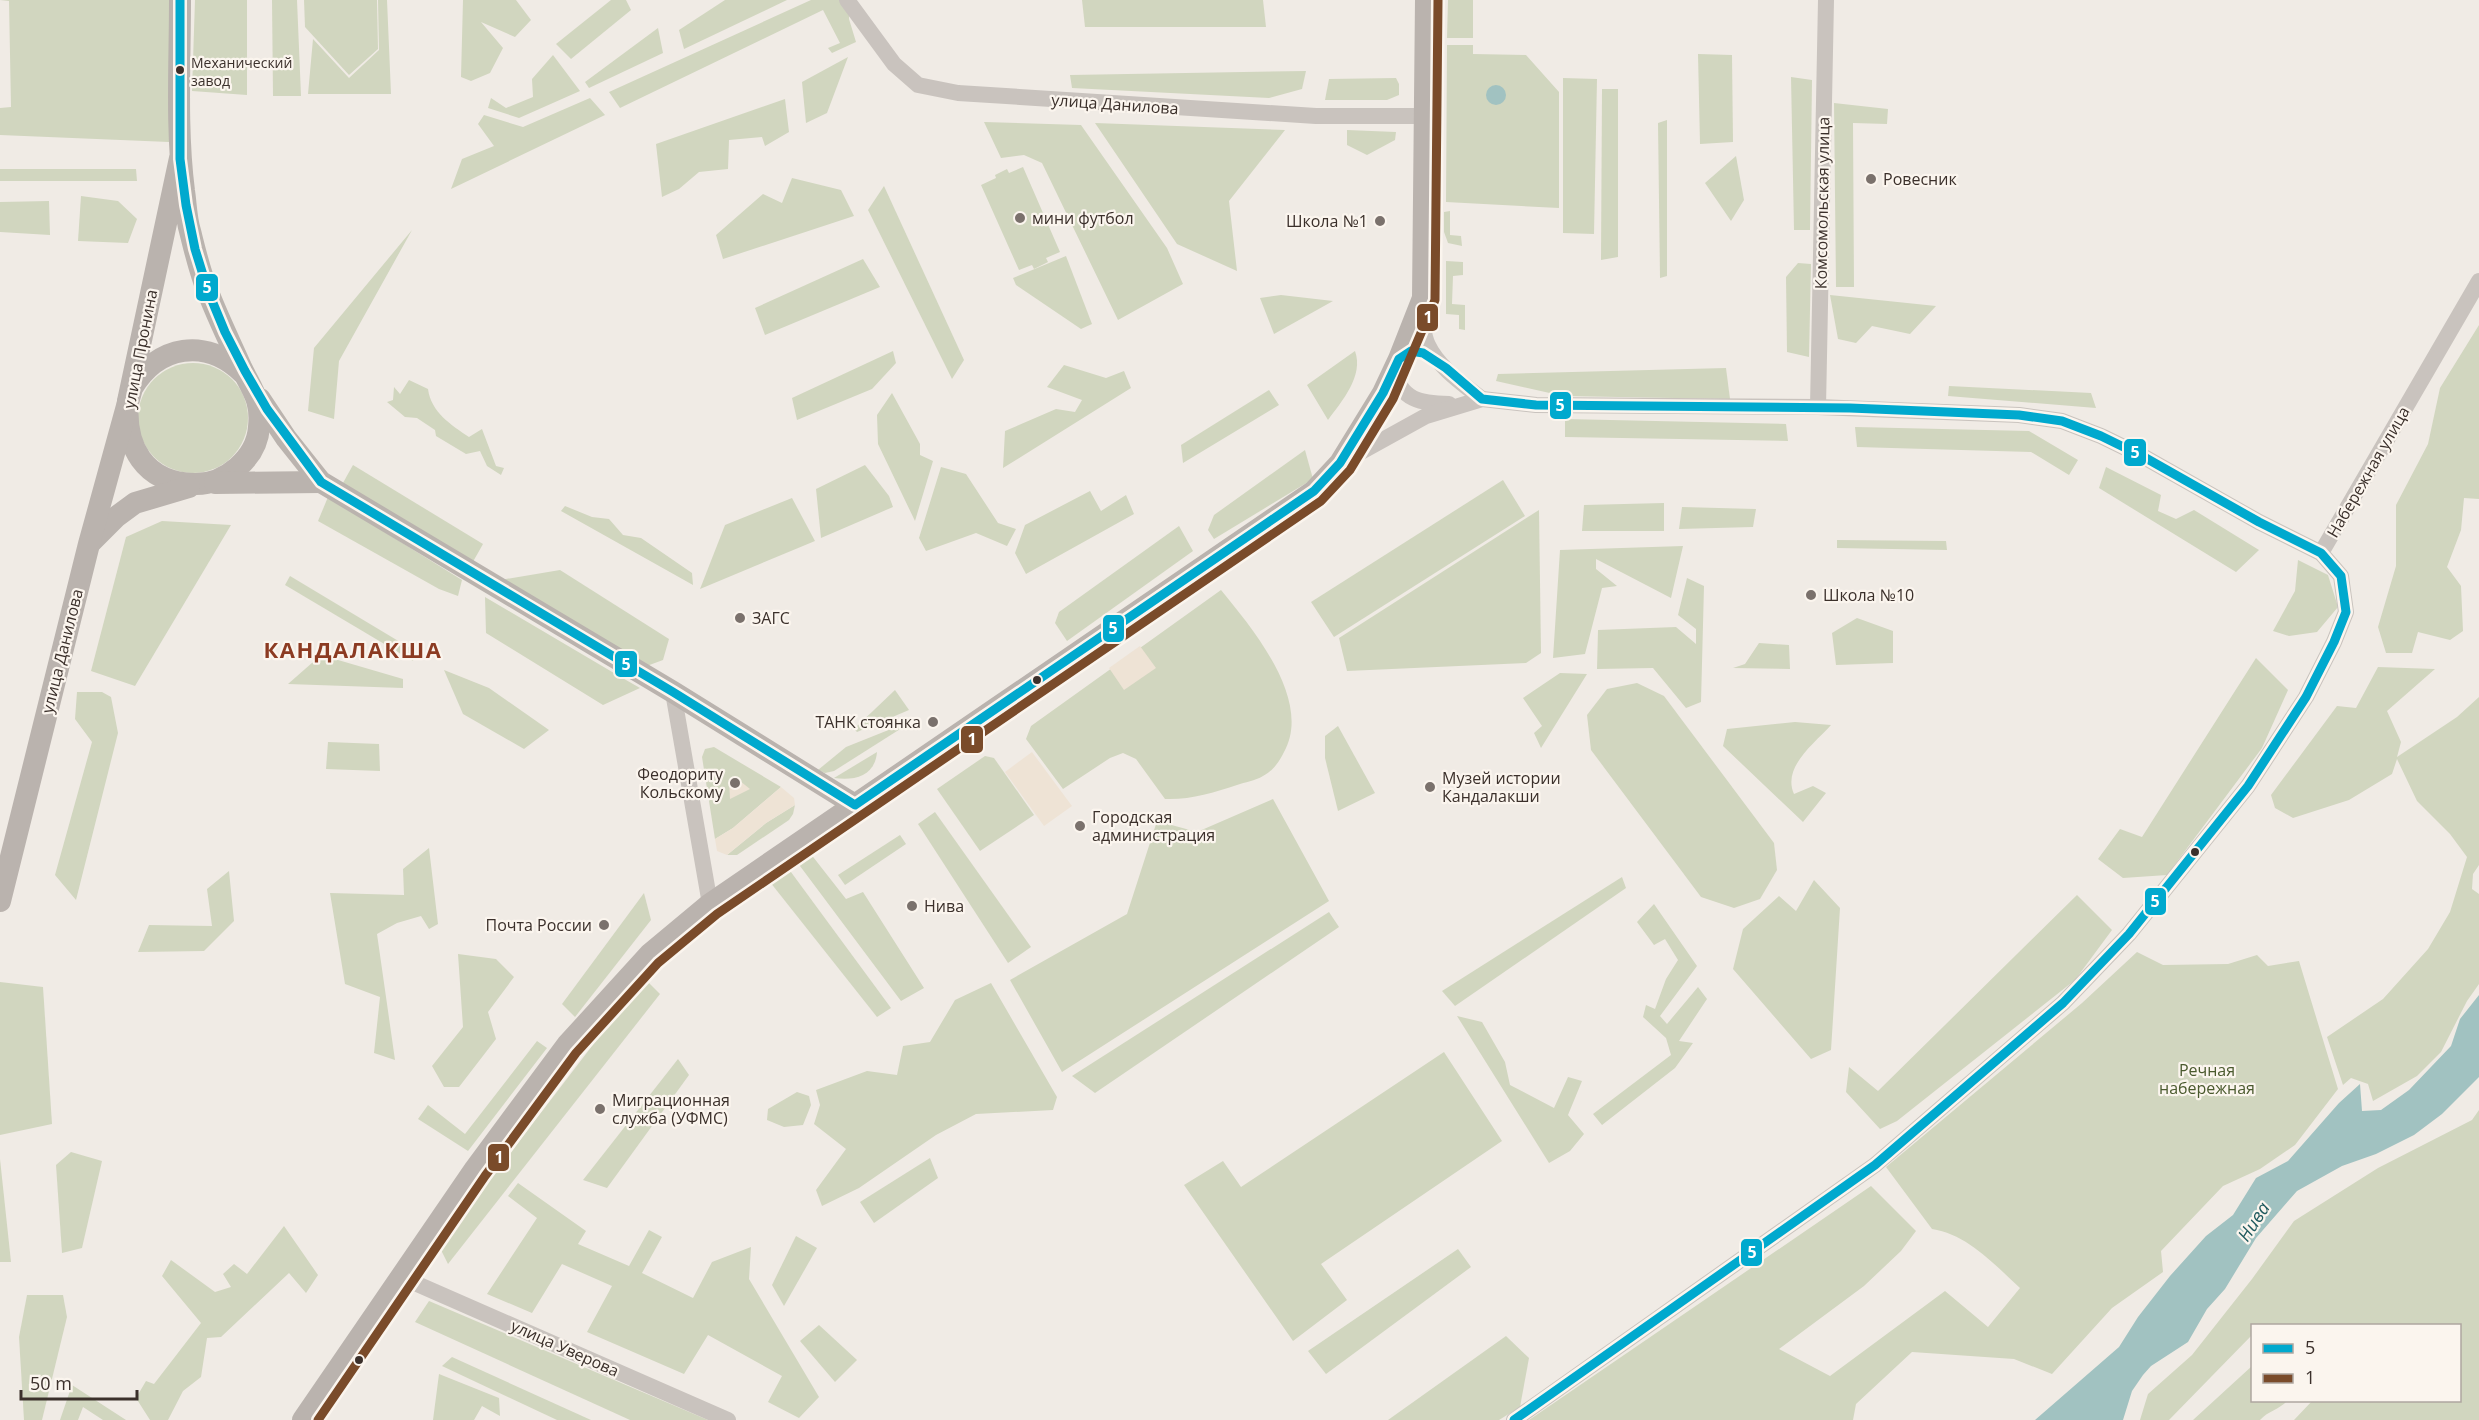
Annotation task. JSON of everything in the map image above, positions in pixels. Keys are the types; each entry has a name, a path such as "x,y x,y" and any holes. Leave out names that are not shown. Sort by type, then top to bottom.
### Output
{"main road":[{"name":"улица Пронина","path":"180,0 180,158 189,228 207,290 250,383 260,411 259,430 253,448 227,476 204,484 184,484 159,476 140,458 128,435 126,422 128,401 180,158"},
{"path":"303,1420 475,1169 567,1045 650,954 710,903 1314,491 1340,463 1383,393 1423,298 1426,0"},
{"path":"128,401 136,382 148,367 159,359 184,350 211,352 235,364 286,438 321,482 673,692 855,805"},
{"name":"улица Данилова","path":"0,901 89,544 128,401"},
{"path":"89,544 116,517 135,503 204,484 321,482"}],"street":[{"name":"улица Данилова","path":"847,0 894,64 918,85 958,93 1316,116 1425,116"},
{"name":"Комсомольская улица","path":"1818,406 1826,0"},
{"name":"Набережная улица","path":"1514,1420 1875,1165 2062,1003 2123,941 2248,786 2306,697 2334,642 2346,612 2341,576 2320,553 2474,299 2479,281"},
{"path":"1423,298 1424,328 1428,345 1446,369"},
{"path":"1463,404 1429,403 1407,395 1397,383 1397,364 1411,351 1423,353 1482,399"},
{"path":"1340,463 1426,416 1482,399 1536,405 1818,406 2019,415 2062,422 2101,436 2320,553"},
{"path":"673,692 710,903"},
{"name":"улица Уверова","path":"401,1277 728,1420"}],"green space":[{"path":"0,0 169,0 169,142 0,135 0,108 11,107 9,1"},
{"path":"195,0 247,0 247,95 192,91"},
{"path":"272,0 297,0 301,96 273,96"},
{"path":"304,0 377,0 378,49 349,75 305,27"},
{"path":"378,0 387,0 391,94 308,94 313,39 349,78 379,50"},
{"path":"463,0 516,0 531,20 515,37 481,22 503,48 490,73 471,81 461,77"},
{"path":"611,0 626,0 631,10 571,59 556,44"},
{"path":"725,0 787,0 684,49 679,30"},
{"path":"811,0 841,0 849,10 849,19 856,42 832,53 828,48 840,43 823,10 620,108 609,92"},
{"path":"1082,0 1263,0 1266,27 1085,27"},
{"path":"1448,0 1473,0 1473,38 1447,38"},
{"path":"658,28 663,53 589,88 585,82"},
{"path":"1447,45 1473,45 1473,54 1526,55 1559,92 1559,208 1446,202"},
{"path":"1698,54 1732,55 1733,142 1700,144"},
{"path":"553,55 580,91 519,118 488,108 491,98 506,108 533,97 532,79"},
{"path":"848,57 827,113 806,123 802,82"},
{"path":"1306,71 1302,89 1269,98 1072,88 1070,75"},
{"path":"1791,77 1812,80 1810,230 1794,230"},
{"path":"1396,78 1399,84 1399,95 1387,100 1325,100 1329,79"},
{"path":"1563,78 1597,79 1594,234 1563,233"},
{"path":"1602,89 1618,89 1618,257 1601,260"},
{"path":"590,98 605,115 451,189 462,159 494,146 478,124 484,115 523,127"},
{"path":"785,99 789,132 765,146 762,137 729,140 728,169 699,172 679,189 662,197 656,144"},
{"path":"1834,103 1888,109 1887,124 1853,123 1854,287 1836,287"},
{"path":"1667,120 1667,276 1660,278 1658,123"},
{"path":"984,122 1081,125 1167,248 1183,284 1118,320 1042,163 1024,155 1001,158"},
{"path":"1095,123 1285,130 1229,201 1237,271 1177,244"},
{"path":"1347,130 1396,132 1395,140 1367,155 1347,145"},
{"path":"1736,156 1744,200 1731,221 1705,183"},
{"name":"мини футбол","path":"1023,167 1060,252 1046,258 1048,262 1034,269 1032,265 1019,270 981,185 996,178 995,175 1007,169 1009,173"},
{"path":"0,169 136,169 137,181 0,181"},
{"path":"792,178 841,190 854,216 723,259 716,235 763,194 782,203"},
{"path":"884,186 964,360 952,379 868,210"},
{"path":"81,196 118,201 137,219 128,243 78,241"},
{"path":"49,201 50,235 0,232 0,202"},
{"path":"1450,211 1450,235 1461,236 1462,246 1448,243 1444,232 1444,212"},
{"path":"412,230 339,361 334,419 308,411 314,348"},
{"path":"1066,256 1092,324 1081,329 1016,285 1013,278"},
{"path":"863,259 880,287 765,335 755,308"},
{"path":"1446,261 1463,262 1463,275 1453,276 1452,304 1465,305 1465,330 1459,329 1459,315 1446,314"},
{"path":"1798,263 1811,264 1809,357 1787,352 1786,277"},
{"path":"1281,295 1333,301 1274,334 1260,298"},
{"path":"1830,295 1936,306 1910,334 1872,326 1856,343 1838,339"},
{"path":"2479,325 2479,499 2464,498 2461,530 2447,567 2461,586 2463,631 2450,640 2418,632 2412,653 2386,653 2378,627 2396,566 2396,505 2428,444 2440,388"},
{"path":"893,351 896,363 872,389 797,420 792,398"},
{"path":"1355,351 1357,370 1354,379 1328,420 1307,385"},
{"path":"193,363 214,368 232,379 243,397 248,418 243,439 232,457 214,468 193,473 172,468 154,457 143,439 138,418 143,397 154,379 172,368"},
{"path":"1064,365 1106,378 1124,371 1131,388 1003,468 1005,431 1056,409 1075,412 1082,400 1047,387"},
{"path":"1726,368 1730,399 1563,396 1496,381 1498,374"},
{"path":"409,380 428,389 433,405 438,411 449,423 469,437 482,429 496,466 504,468 501,475 487,466 480,451 466,454 436,436 435,430 417,418 405,417 387,402 393,400 394,387 400,394"},
{"path":"1949,386 2091,393 2096,408 1948,396"},
{"path":"1269,390 1279,405 1183,463 1181,445"},
{"path":"892,393 920,444 920,455 933,461 915,521 878,444 877,415"},
{"path":"1565,419 1786,424 1788,441 1565,437"},
{"path":"1855,427 2029,431 2078,460 2069,475 2031,452 1857,447"},
{"path":"1305,450 1313,479 1214,539 1208,530 1214,515"},
{"path":"353,465 483,544 470,567 339,490"},
{"path":"865,465 889,496 893,507 821,538 816,489"},
{"path":"941,467 966,474 998,523 1016,529 1007,546 976,533 926,551 919,538"},
{"path":"2106,467 2161,495 2158,511 2176,519 2194,510 2259,550 2236,572 2099,488"},
{"path":"1503,480 1525,516 1334,637 1311,602"},
{"path":"1090,491 1101,511 1126,495 1134,514 1026,574 1015,553 1025,525"},
{"path":"328,497 462,580 458,596 439,589 318,521"},
{"path":"792,498 815,541 700,589 725,525"},
{"path":"1664,503 1664,531 1582,531 1584,505"},
{"path":"565,506 592,517 609,519 623,535 641,538 692,573 693,585 561,511"},
{"path":"1682,507 1756,509 1753,527 1679,529"},
{"path":"1539,510 1541,653 1526,663 1347,671 1339,638"},
{"path":"162,521 231,525 135,686 91,671 126,537"},
{"path":"1179,526 1193,551 1067,641 1055,623 1059,612"},
{"path":"1837,540 1946,541 1947,550 1837,548"},
{"path":"1683,546 1671,598 1596,559 1596,569 1617,586 1602,588 1585,654 1553,658 1560,550"},
{"path":"2298,560 2328,575 2338,607 2317,632 2289,636 2273,631 2295,591"},
{"path":"560,570 669,639 663,660 644,667 500,580"},
{"path":"290,576 415,651 413,661 285,585"},
{"path":"1687,578 1704,586 1701,702 1686,708 1653,668 1597,669 1598,630 1676,627 1696,644 1696,629 1678,615"},
{"path":"1221,590 1262,644 1285,688 1291,710 1291,732 1284,752 1275,766 1260,778 1219,791 1192,797 1165,799 1136,759 1123,753 1110,758 1063,789 1026,739 1031,726"},
{"path":"485,597 640,688 603,705 486,633"},
{"path":"1857,618 1893,631 1893,663 1836,665 1832,633"},
{"path":"1759,643 1789,645 1790,669 1733,668 1745,664"},
{"path":"321,655 403,679 403,688 288,684"},
{"path":"2256,658 2288,690 2262,748 2167,875 2123,878 2098,859 2120,829 2142,837"},
{"path":"2378,667 2435,669 2387,711 2401,742 2397,757 2457,717 2479,697 2479,865 2473,874 2472,889 2479,894 2479,984 2467,1001 2441,1052 2417,1076 2373,1101 2368,1084 2351,1078 2343,1085 2327,1037 2383,999 2428,949 2450,912 2467,857 2450,834 2417,801 2397,759 2392,774 2349,800 2293,818 2275,808 2271,795 2337,706 2356,708"},
{"path":"444,670 489,688 549,730 524,749 463,714"},
{"path":"1560,673 1587,674 1541,748 1534,733 1542,726 1523,698"},
{"path":"1637,683 1664,696 1774,843 1777,870 1760,899 1734,908 1701,897 1591,750 1587,715 1607,689"},
{"path":"895,690 909,710 857,732 854,729"},
{"path":"77,692 102,692 111,697 118,733 76,900 55,875 92,742 75,719"},
{"path":"916,719 834,771 825,773 818,770 846,747"},
{"path":"1795,722 1831,725 1802,756 1792,774 1791,784 1794,794 1813,786 1826,793 1803,822 1723,746 1727,729"},
{"path":"1338,726 1375,793 1338,811 1325,758 1325,736"},
{"path":"328,742 379,744 380,771 326,769"},
{"path":"714,747 781,787 733,828 715,839 702,757 705,749"},
{"path":"877,752 868,772 849,779 834,778"},
{"path":"985,756 994,758 1034,815 980,851 937,789"},
{"path":"1273,799 1329,901 1062,1072 1010,980 1127,914 1157,821 1197,832"},
{"path":"795,805 789,820 737,855 727,855 766,823"},
{"path":"935,812 1031,947 1008,963 918,824"},
{"path":"900,835 906,844 845,885 838,875"},
{"path":"429,848 438,924 429,929 421,916 397,923 377,934 395,1060 374,1053 380,997 345,984 330,893 404,895 403,869"},
{"path":"810,853 846,899 863,892 924,988 901,1001 797,862"},
{"path":"788,868 891,1008 877,1017 770,882"},
{"path":"229,871 234,921 204,951 138,952 149,925 212,926 207,889"},
{"path":"1622,877 1626,888 1455,1006 1442,991"},
{"path":"1814,880 1840,908 1831,1050 1811,1059 1733,969 1743,929 1779,896 1796,911"},
{"path":"644,893 651,920 575,1017 562,1004"},
{"path":"2077,895 2112,930 2075,980 1897,1121 1880,1129 1846,1092 1849,1067 1878,1091"},
{"path":"1654,904 1697,966 1660,1016 1667,1024 1698,987 1707,999 1679,1041 1693,1043 1675,1068 1602,1125 1593,1114 1671,1055 1666,1038 1643,1017 1646,1005 1655,1009 1666,979 1678,960 1665,939 1654,945 1637,922"},
{"path":"1329,912 1339,927 1095,1093 1072,1076"},
{"name":"Речная набережная","path":"2137,952 2163,965 2228,964 2257,955 2268,966 2299,961 2338,1089 2295,1145 2260,1169 2223,1186 2161,1251 2163,1272 2112,1308 2052,1374 2014,1359 1912,1352 1856,1404 1853,1420 1529,1420 1871,1186 1916,1231 1901,1251 1864,1286 1779,1349 1830,1376 1945,1291 1988,1327 2020,1288 1969,1244 1945,1232 1932,1229 1886,1167 2082,1003"},
{"path":"458,954 496,959 514,977 488,1012 496,1039 459,1087 444,1087 432,1066 463,1027"},
{"path":"644,978 660,994 448,1264 439,1246"},
{"path":"0,982 43,987 52,1124 0,1135"},
{"path":"991,983 1057,1097 1053,1110 976,1114 936,1135 859,1188 822,1206 816,1190 846,1149 814,1124 820,1105 816,1090 867,1071 897,1075 903,1046 930,1042 955,1000"},
{"path":"1457,1016 1482,1022 1505,1062 1510,1085 1554,1108 1568,1077 1582,1081 1568,1115 1584,1134 1570,1151 1549,1163"},
{"path":"537,1041 547,1048 468,1151 418,1119 428,1105 465,1134"},
{"path":"1444,1052 1502,1141 1321,1264 1347,1300 1293,1341 1184,1185 1223,1161 1241,1187"},
{"path":"678,1059 689,1075 607,1188 583,1180"},
{"path":"797,1092 809,1096 811,1105 803,1125 784,1127 767,1120 768,1109"},
{"path":"2479,1110 2479,1420 2294,1420 2311,1402 2461,1402 2461,1324 2251,1324 2251,1336 2169,1420 2140,1420 2148,1394 2192,1355 2294,1221 2378,1168 2472,1120"},
{"path":"71,1152 102,1161 82,1248 62,1253 56,1165"},
{"path":"930,1158 938,1178 874,1223 860,1202"},
{"path":"0,1159 11,1262 0,1262"},
{"path":"518,1183 586,1231 578,1244 629,1266 649,1230 662,1237 642,1273 693,1298 712,1262 751,1247 749,1279 819,1397 799,1418 768,1402 782,1376 708,1335 684,1374 587,1332 612,1286 562,1264 532,1313 487,1294 537,1218 508,1196"},
{"path":"284,1226 318,1275 306,1293 289,1273 221,1337 207,1338 201,1377 183,1391 168,1420 150,1420 136,1398 146,1381 154,1384 201,1323 162,1276 171,1260 215,1292 231,1287 223,1274 234,1264 247,1274"},
{"path":"796,1236 817,1248 784,1306 772,1285"},
{"path":"1458,1249 1471,1267 1326,1374 1308,1351"},
{"path":"27,1295 63,1295 67,1317 42,1420 24,1420 19,1337"},
{"path":"429,1301 708,1420 630,1420 415,1322"},
{"path":"819,1325 857,1360 835,1382 800,1341"},
{"path":"1506,1336 1529,1358 1520,1407 1499,1420 1388,1420"},
{"path":"452,1357 591,1420 557,1420 442,1366"},
{"path":"2251,1367 2251,1402 2286,1402 2260,1420 2193,1420"},
{"path":"439,1374 499,1398 500,1416 482,1406 474,1420 433,1420"},
{"path":"72,1385 126,1420 103,1420 83,1407 78,1420 60,1420"}],"shaded area":[{"path":"1140,646 1156,668 1124,690 1109,668"},
{"path":"1032,752 1072,806 1044,826 1005,772"},
{"path":"735,777 750,789 730,799 729,781"},
{"path":"781,787 794,798 795,805 766,823 727,855 717,851 715,839 733,828"}],"water":[{"path":"1492,85 1500,85 1506,91 1506,99 1500,105 1492,105 1486,99 1486,91"},
{"name":"Нива","path":"2479,995 2479,1077 2442,1114 2414,1135 2376,1154 2342,1166 2297,1191 2256,1238 2225,1289 2207,1309 2188,1342 2151,1366 2143,1375 2132,1391 2123,1420 2035,1420 2119,1347 2138,1317 2170,1276 2206,1236 2233,1215 2256,1178 2288,1161 2339,1103 2360,1084 2362,1111 2381,1110 2409,1090 2451,1046 2460,1019"}],"transit line":[{"name":"5","path":"180,0 180,159 195,249 208,291 245,371 267,409 321,482 673,692 855,805 1314,491 1340,463 1383,393 1399,359 1411,351 1423,353 1446,368 1482,399 1536,405 1850,408 2019,415 2062,421 2101,436 2144,457 2259,522 2321,553 2341,576 2346,612 2334,642 2306,697 2248,786 2129,934 2063,1003 1875,1165 1514,1420"},
{"name":"1","path":"318,1420 485,1176 576,1053 658,963 717,914 1321,501 1350,470 1393,399 1435,300 1438,0"}],"place":[{"name":"Механический завод","path":"180,70"},
{"name":"Ровесник","path":"1871,179"},
{"name":"мини футбол","path":"1020,218"},
{"name":"Школа №1","path":"1380,221"},
{"name":"Школа №10","path":"1811,595"},
{"name":"ЗАГС","path":"740,618"},
{"name":"ТАНК стоянка","path":"933,722"},
{"name":"Феодориту Кольскому","path":"735,783"},
{"name":"Музей истории Кандалакши","path":"1430,787"},
{"name":"Городская администрация","path":"1080,826"},
{"name":"Нива","path":"912,906"},
{"name":"Почта России","path":"604,925"},
{"name":"Миграционная служба (УФМС)","path":"600,1109"}],"district":[{"name":"КАНДАЛАКША","path":"353,650"}]}
